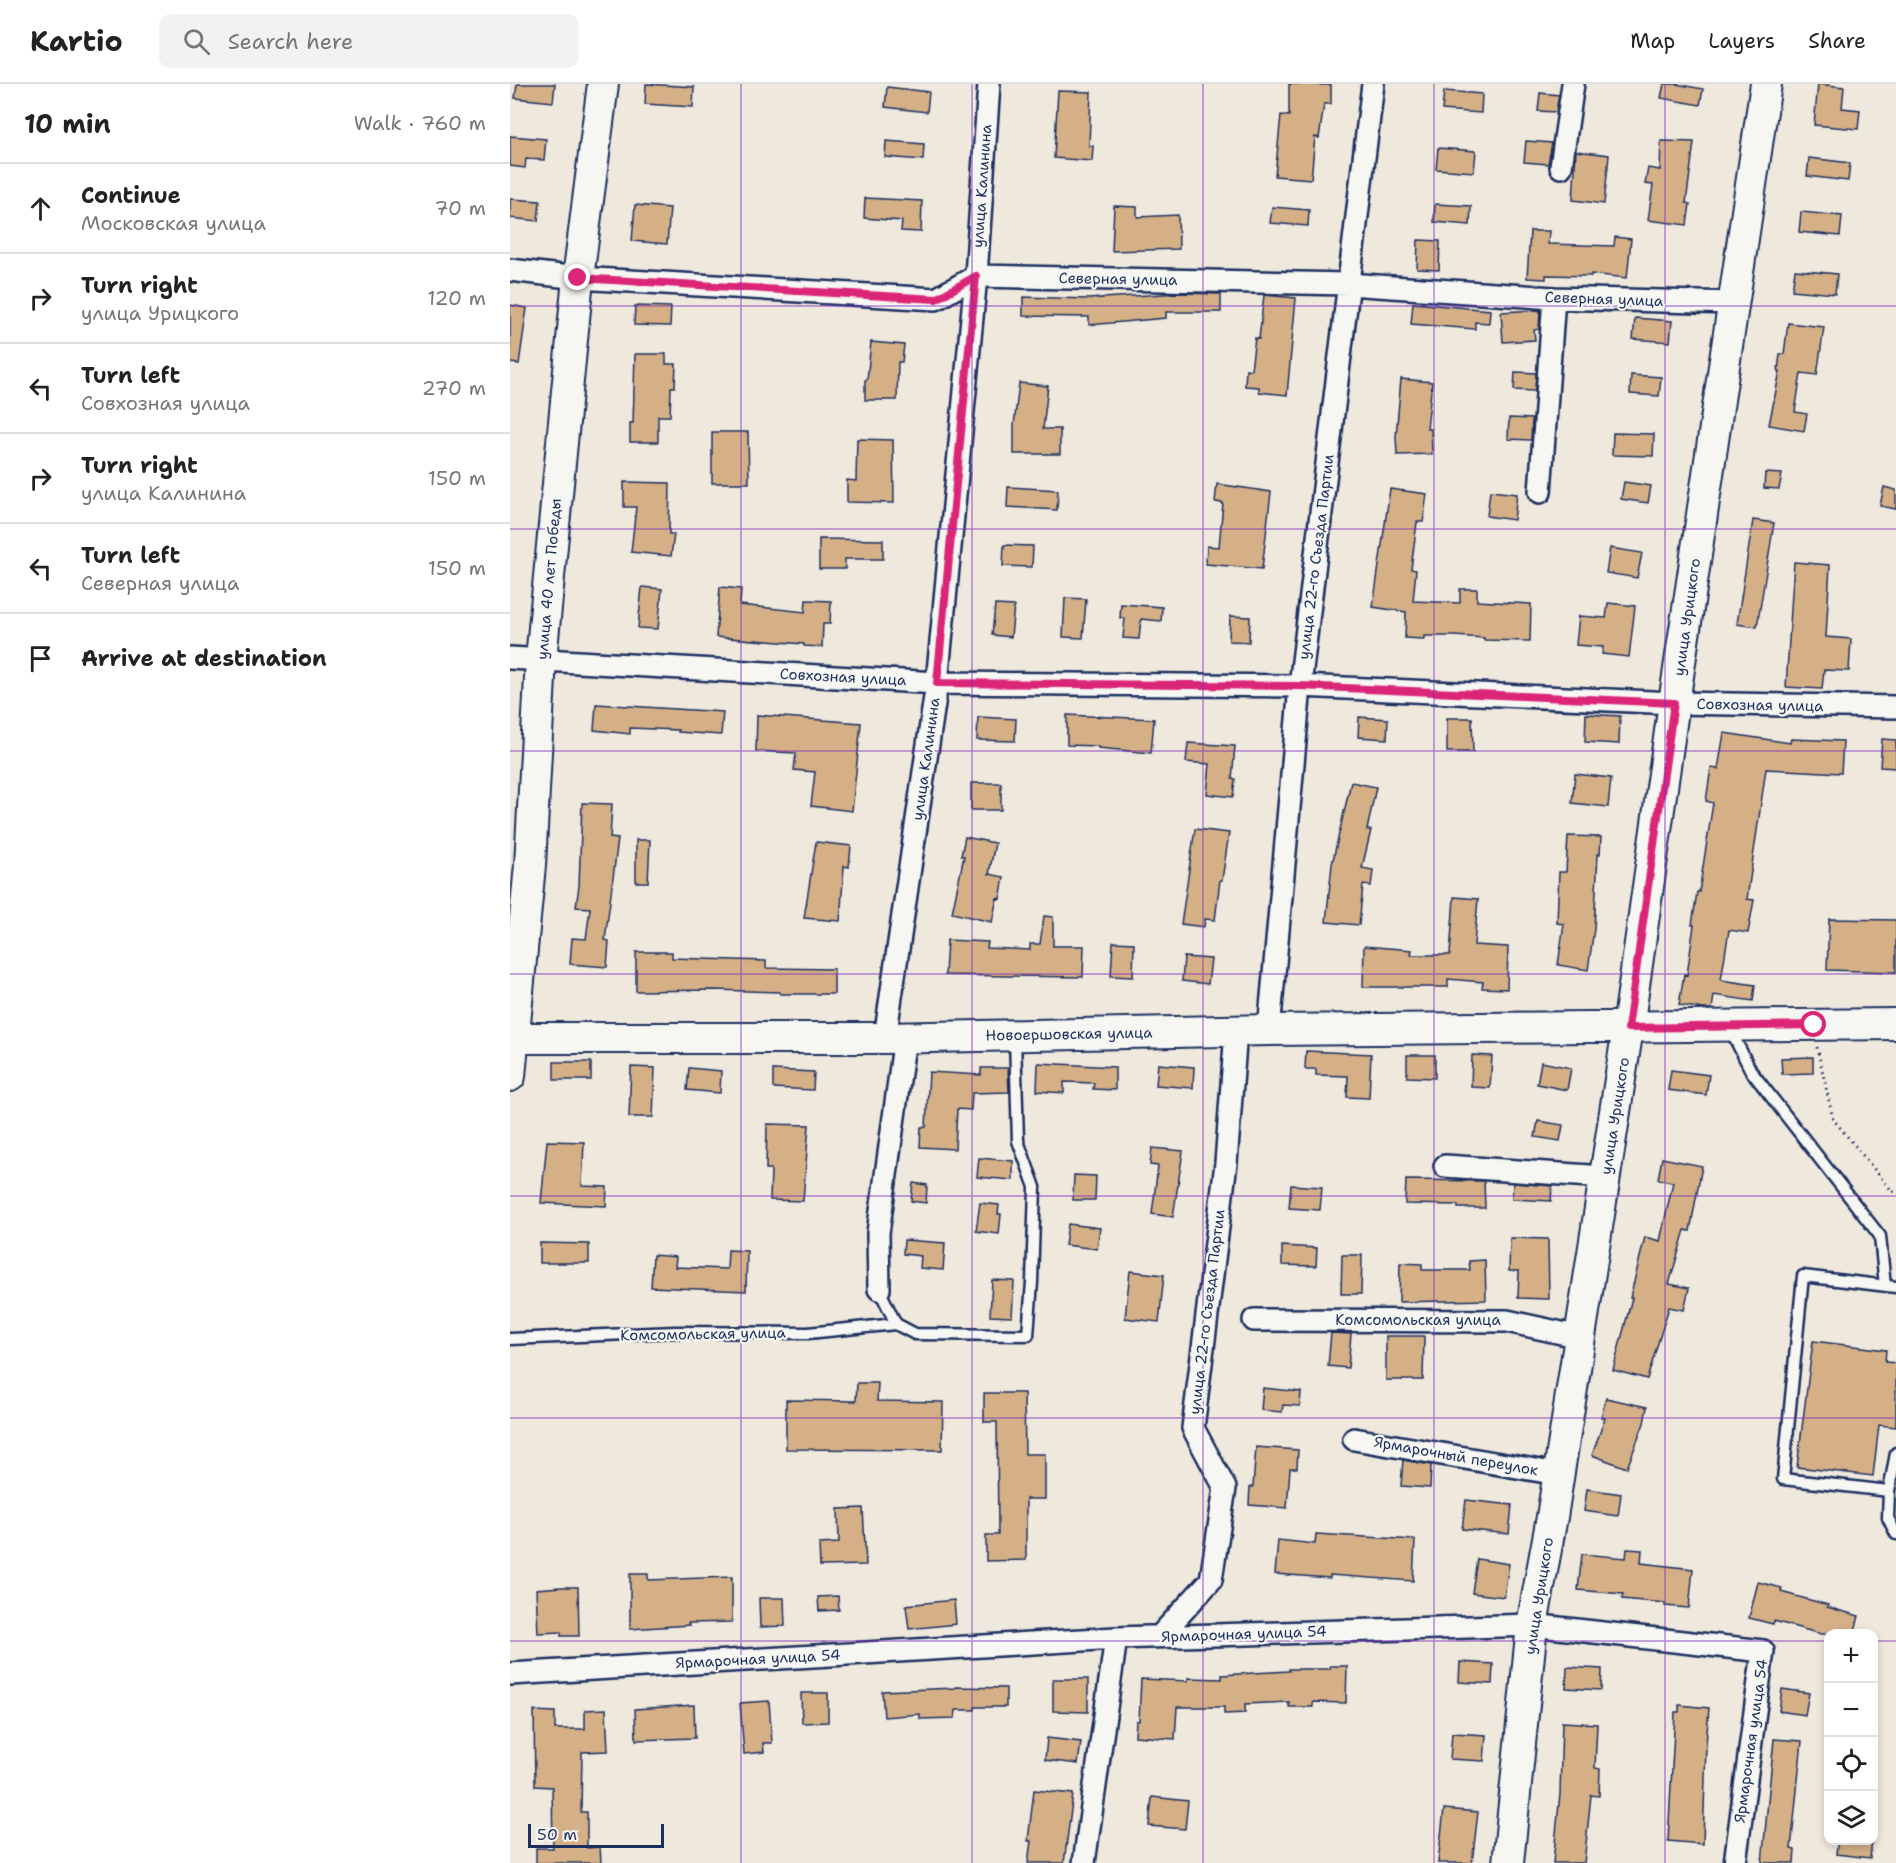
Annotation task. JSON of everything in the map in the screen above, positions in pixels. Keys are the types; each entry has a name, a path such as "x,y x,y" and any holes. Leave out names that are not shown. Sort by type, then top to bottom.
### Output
{"main road":[{"name":"улица 40 лет Победы","path":"510,1076 530,865 541,659 578,278 603,84"},
{"name":"улица Урицкого","path":"1508,1863 1532,1624 1558,1474 1628,1028 1766,84"},
{"name":"Новоершовская улица","path":"512,1038 895,1038 1269,1030 1896,1024"}],"street":[{"name":"улица Калинина","path":"879,1289 878,1233 895,1038 937,683 976,276 989,84"},
{"name":"улица 22-го Съезда Партии","path":"1269,1030 1300,686 1372,84"},
{"path":"1561,167 1573,84"},
{"path":"510,270 578,278 936,299 976,276"},
{"name":"Северная улица","path":"976,276 1348,284 1554,298 1733,303"},
{"path":"1540,492 1554,298"},
{"name":"Совхозная улица","path":"510,658 937,683 1300,686 1674,703 1896,707"},
{"name":"улица 22-го Съезда Партии","path":"1160,1636 1211,1580 1225,1488 1193,1428 1226,1163 1236,1031"},
{"path":"1445,1166 1605,1178"},
{"name":"Комсомольская улица","path":"1254,1320 1507,1321 1580,1337"},
{"name":"Ярмарочный переулок","path":"1354,1439 1558,1474"},
{"name":"Ярмарочная улица 54","path":"510,1674 1116,1638 1532,1624 1763,1651 1735,1863"},
{"path":"1084,1863 1116,1638"}],"lane":[{"path":"1729,1027 1751,1071 1881,1236 1891,1287 1803,1276 1783,1479 1889,1491"},
{"path":"879,1289 896,1324 915,1334 1028,1335 1035,1187 1018,1141 1015,1035"},
{"name":"Комсомольская улица","path":"510,1338 675,1332 808,1333 896,1324"},
{"path":"1896,1453 1889,1491 1888,1518 1896,1533"}],"path":[{"path":"1814,1025 1816,1044 1833,1119 1896,1194"}],"building":[{"path":"517,84 555,84 553,102 515,98"},
{"path":"646,84 694,87 693,107 645,104"},
{"path":"1289,84 1331,85 1331,104 1324,104 1319,138 1315,137 1311,179 1275,176 1281,115 1289,116"},
{"path":"1664,84 1703,89 1700,105 1661,98"},
{"path":"1818,84 1844,87 1842,108 1860,110 1858,129 1814,125"},
{"path":"887,87 929,92 927,112 885,107"},
{"path":"1058,91 1091,92 1089,146 1093,146 1092,161 1054,158"},
{"path":"1444,91 1482,94 1481,113 1442,110"},
{"path":"1540,93 1559,95 1556,112 1538,111"},
{"path":"510,136 546,139 544,160 526,159 525,168 510,166"},
{"path":"886,141 924,144 923,160 885,157"},
{"path":"1526,141 1552,143 1548,164 1524,162"},
{"path":"1661,141 1694,142 1686,203 1690,204 1687,225 1648,220 1653,185 1645,184 1648,168 1660,170"},
{"path":"1438,148 1476,151 1474,172 1436,169"},
{"path":"1576,151 1609,155 1604,204 1573,200"},
{"path":"1809,158 1850,163 1848,181 1807,176"},
{"path":"865,198 922,201 921,232 901,231 902,221 864,218"},
{"path":"510,199 540,201 538,221 510,218"},
{"path":"1435,204 1471,206 1470,225 1434,222"},
{"path":"635,205 670,208 667,244 632,241"},
{"path":"1114,206 1137,207 1137,217 1178,215 1179,249 1112,251"},
{"path":"1272,207 1309,210 1308,226 1270,223"},
{"path":"1801,212 1842,216 1840,236 1799,232"},
{"path":"1530,231 1549,231 1548,244 1614,246 1615,237 1631,239 1627,278 1591,274 1591,276 1546,275 1546,279 1527,278"},
{"path":"1418,240 1440,241 1439,270 1417,269"},
{"path":"1795,270 1837,274 1835,294 1792,290"},
{"path":"1179,293 1221,294 1221,312 1166,312 1166,318 1089,325 1089,317 1023,316 1023,297 1088,299"},
{"path":"1264,295 1296,298 1287,395 1259,392 1259,387 1245,386 1246,369 1251,370 1255,338 1259,339"},
{"path":"1413,303 1490,310 1489,323 1475,322 1475,329 1411,324"},
{"path":"510,305 527,308 519,364 510,363"},
{"path":"635,306 671,307 670,326 634,325"},
{"path":"1540,310 1539,329 1534,330 1535,340 1503,342 1501,312"},
{"path":"1635,318 1672,321 1670,342 1633,339"},
{"path":"1788,323 1824,327 1817,375 1801,373 1795,412 1807,414 1804,431 1769,425 1780,371 1778,371 1780,354 1784,354"},
{"path":"871,342 904,345 902,362 898,362 897,400 865,400 865,380 867,380"},
{"path":"635,354 666,354 666,364 676,364 675,387 671,387 670,416 658,416 658,442 630,442 630,423 633,423"},
{"path":"1515,372 1536,373 1535,391 1514,390"},
{"path":"1631,375 1661,377 1659,396 1630,394"},
{"path":"1401,379 1432,382 1427,429 1431,429 1432,454 1397,455 1396,436"},
{"path":"1019,383 1048,386 1043,429 1060,429 1060,454 1014,454 1014,425"},
{"path":"1509,418 1532,419 1531,440 1508,439"},
{"path":"712,432 748,432 749,483 712,483"},
{"path":"1613,433 1654,434 1653,456 1612,455"},
{"path":"857,439 893,440 894,503 847,502 847,480 856,481"},
{"path":"1765,473 1782,474 1779,489 1764,488"},
{"path":"624,482 670,483 669,534 674,534 671,556 631,552 636,507 624,507"},
{"path":"1624,482 1651,486 1648,503 1621,499"},
{"path":"1217,484 1271,492 1262,569 1206,564 1207,546 1219,547 1223,503 1215,502"},
{"path":"1008,487 1058,490 1057,510 1007,507"},
{"path":"1884,487 1896,490 1896,509 1880,506"},
{"path":"1390,489 1427,494 1423,522 1417,522 1411,569 1416,570 1413,601 1460,603 1460,589 1477,589 1477,601 1531,604 1530,641 1484,640 1484,638 1454,636 1405,638 1406,612 1373,607"},
{"path":"1490,491 1517,494 1514,520 1487,516"},
{"path":"1753,520 1774,523 1757,627 1737,624"},
{"path":"819,539 883,540 883,559 845,559 845,569 819,569"},
{"path":"1004,545 1033,546 1032,567 1003,566"},
{"path":"1610,548 1642,553 1637,578 1606,573"},
{"path":"1794,562 1830,565 1826,637 1851,639 1849,671 1824,670 1822,689 1786,687"},
{"path":"642,587 662,589 658,629 638,628"},
{"path":"720,587 741,589 740,605 805,612 806,600 831,601 830,624 823,624 822,647 716,637"},
{"path":"1065,598 1086,599 1083,638 1063,637"},
{"path":"1608,603 1635,606 1629,657 1602,654 1603,647 1576,645 1579,616 1606,618"},
{"path":"1121,604 1162,607 1161,621 1141,619 1139,639 1123,638 1125,618 1120,618"},
{"path":"995,605 1014,606 1011,637 992,635"},
{"path":"1230,616 1250,617 1249,642 1229,641"},
{"path":"596,704 723,712 721,735 630,728 630,734 594,730"},
{"path":"1586,714 1620,716 1619,744 1585,742"},
{"path":"757,715 861,723 852,811 811,806 815,772 794,770 796,753 756,751"},
{"path":"1067,715 1154,719 1151,753 1098,748 1098,746 1067,745"},
{"path":"978,717 1016,719 1015,741 977,740"},
{"path":"1359,717 1388,719 1387,739 1358,737"},
{"path":"1447,718 1472,718 1473,752 1447,752"},
{"path":"1724,733 1790,743 1791,739 1843,741 1841,773 1766,769 1747,899 1754,900 1748,933 1729,930 1721,980 1755,985 1753,1001 1714,995 1712,1009 1703,1009 1679,1005 1684,974 1687,975 1694,925 1692,925 1713,803 1706,801 1711,768 1718,769"},
{"path":"1882,739 1896,740 1896,768 1880,767"},
{"path":"1188,743 1235,746 1233,797 1207,794 1210,764 1186,762"},
{"path":"1575,774 1611,778 1608,807 1572,803"},
{"path":"1351,782 1376,787 1367,830 1371,830 1362,868 1373,870 1371,886 1363,885 1359,925 1326,922 1332,864"},
{"path":"971,783 1001,783 1001,810 971,810"},
{"path":"582,803 612,804 610,838 618,839 605,940 609,941 607,967 570,964 572,938 586,939 590,908 576,907"},
{"path":"1195,829 1229,833 1215,920 1205,919 1204,927 1181,924"},
{"path":"1568,836 1601,837 1594,929 1588,970 1558,965 1564,924 1557,923 1559,872 1566,872"},
{"path":"965,837 995,843 989,874 1004,877 1000,899 997,898 992,922 952,913 964,856 961,856"},
{"path":"636,840 650,840 648,882 636,882"},
{"path":"816,842 851,846 849,867 844,866 840,921 804,918"},
{"path":"1454,897 1478,899 1474,945 1508,947 1507,989 1482,988 1483,982 1448,979 1448,987 1363,987 1364,946 1412,950 1411,955 1450,955"},
{"path":"1044,916 1053,917 1053,946 1084,946 1083,977 945,975 947,940 988,942 987,948 1030,950 1030,944 1040,944"},
{"path":"1829,919 1896,920 1896,972 1827,970"},
{"path":"1113,942 1134,943 1133,977 1111,976"},
{"path":"636,952 672,952 672,958 766,961 766,968 834,969 834,994 714,990 636,991"},
{"path":"1184,957 1211,959 1208,984 1182,981"},
{"path":"1306,1051 1371,1054 1369,1098 1347,1097 1348,1076 1316,1075 1316,1069 1305,1069"},
{"path":"1407,1055 1435,1055 1435,1078 1407,1077"},
{"path":"1472,1055 1492,1056 1490,1088 1471,1087"},
{"path":"1813,1057 1813,1073 1782,1074 1781,1058"},
{"path":"554,1062 591,1062 591,1080 554,1080"},
{"path":"1541,1062 1571,1068 1567,1090 1537,1084"},
{"path":"1038,1063 1115,1067 1115,1090 1093,1089 1094,1083 1064,1082 1064,1093 1037,1091"},
{"path":"1158,1064 1194,1067 1193,1088 1156,1085"},
{"path":"631,1067 655,1068 653,1117 629,1117"},
{"path":"689,1068 721,1071 720,1093 687,1090"},
{"path":"981,1068 1008,1068 1009,1092 972,1093 971,1110 957,1109 955,1149 920,1147 921,1127 926,1127 929,1072 981,1075"},
{"path":"773,1070 814,1072 813,1090 773,1088"},
{"path":"1671,1070 1709,1075 1706,1095 1668,1090"},
{"path":"1538,1121 1563,1125 1560,1141 1535,1137"},
{"path":"767,1124 809,1125 803,1201 770,1200 771,1169 766,1169"},
{"path":"547,1141 584,1142 582,1186 607,1187 606,1206 541,1203"},
{"path":"1152,1148 1183,1151 1173,1217 1152,1214 1158,1166 1150,1165"},
{"path":"979,1158 1013,1161 1013,1180 977,1177"},
{"path":"1662,1158 1702,1166 1690,1231 1685,1230 1669,1284 1689,1288 1684,1310 1669,1307 1647,1379 1613,1370 1645,1237 1660,1241 1673,1182 1658,1179"},
{"path":"1074,1175 1096,1176 1095,1200 1073,1200"},
{"path":"1406,1180 1484,1181 1485,1208 1405,1204"},
{"path":"913,1183 927,1185 926,1203 911,1201"},
{"path":"1513,1183 1552,1186 1551,1201 1512,1199"},
{"path":"1291,1185 1322,1187 1320,1210 1289,1208"},
{"path":"980,1203 999,1205 998,1214 1001,1214 999,1234 976,1231"},
{"path":"1068,1224 1100,1228 1097,1249 1065,1245"},
{"path":"1510,1238 1548,1239 1549,1299 1518,1298 1519,1271 1509,1271"},
{"path":"904,1240 945,1243 943,1270 920,1268 921,1256 903,1254"},
{"path":"540,1243 589,1244 589,1263 540,1263"},
{"path":"1282,1246 1317,1248 1316,1266 1282,1265"},
{"path":"728,1250 747,1251 746,1291 651,1287 653,1255 676,1257 675,1267 727,1269"},
{"path":"1342,1255 1362,1255 1361,1294 1341,1294"},
{"path":"1485,1260 1486,1300 1399,1302 1400,1263 1422,1264 1422,1270 1470,1270 1469,1261"},
{"path":"1130,1271 1164,1275 1159,1322 1125,1318"},
{"path":"992,1280 1014,1281 1012,1317 990,1316"},
{"path":"1331,1333 1351,1334 1348,1368 1328,1366"},
{"path":"1386,1336 1424,1336 1423,1380 1386,1380"},
{"path":"1813,1341 1886,1350 1885,1362 1896,1363 1896,1427 1879,1425 1873,1476 1797,1467"},
{"path":"857,1383 878,1383 877,1401 943,1402 942,1450 786,1449 786,1400 856,1401"},
{"path":"1263,1388 1301,1392 1300,1406 1283,1405 1282,1412 1261,1410"},
{"path":"984,1393 1024,1393 1025,1454 1045,1454 1045,1499 1026,1499 1026,1560 986,1561 986,1535 998,1535 997,1422 984,1422"},
{"path":"1606,1398 1647,1407 1644,1423 1627,1468 1592,1455 1605,1418 1601,1417"},
{"path":"1256,1447 1298,1450 1297,1468 1290,1468 1287,1508 1249,1505 1250,1487 1253,1487"},
{"path":"1403,1460 1431,1465 1430,1488 1401,1486"},
{"path":"1587,1489 1621,1494 1618,1516 1584,1511"},
{"path":"1466,1500 1512,1505 1509,1534 1462,1529"},
{"path":"863,1508 866,1565 820,1566 819,1544 839,1543 838,1509"},
{"path":"1316,1534 1415,1540 1413,1581 1275,1574 1278,1540 1315,1544"},
{"path":"1627,1549 1642,1550 1641,1563 1693,1569 1689,1608 1622,1599 1623,1594 1578,1590 1582,1554 1626,1558"},
{"path":"1477,1559 1509,1564 1504,1597 1472,1593"},
{"path":"630,1574 648,1574 648,1580 732,1577 732,1622 688,1623 689,1625 630,1629"},
{"path":"1758,1582 1782,1588 1781,1592 1859,1616 1855,1629 1824,1629 1824,1634 1774,1621 1773,1624 1749,1618"},
{"path":"578,1587 579,1636 561,1636 561,1632 538,1633 536,1589"},
{"path":"838,1596 839,1610 819,1611 818,1597"},
{"path":"759,1598 784,1598 785,1626 760,1627"},
{"path":"954,1600 956,1624 909,1629 906,1605"},
{"path":"1460,1662 1493,1664 1492,1684 1459,1682"},
{"path":"1330,1666 1347,1666 1346,1703 1313,1702 1313,1707 1289,1707 1289,1702 1245,1704 1245,1713 1224,1714 1224,1707 1177,1707 1175,1739 1135,1736 1136,1721 1139,1721 1141,1679 1188,1681 1188,1678 1222,1679 1222,1675 1289,1671 1289,1669 1330,1669"},
{"path":"1567,1667 1602,1669 1601,1690 1566,1688"},
{"path":"1053,1679 1088,1679 1088,1712 1053,1711"},
{"path":"955,1687 1006,1688 1006,1707 975,1707 975,1710 956,1710 955,1718 920,1719 920,1714 884,1717 882,1691"},
{"path":"1782,1689 1809,1693 1805,1715 1779,1711"},
{"path":"801,1693 828,1693 828,1722 802,1723"},
{"path":"769,1701 772,1743 763,1743 764,1752 744,1754 740,1703"},
{"path":"694,1705 695,1738 636,1740 635,1709"},
{"path":"1679,1705 1709,1708 1703,1844 1668,1841 1675,1712 1679,1712"},
{"path":"606,1709 608,1751 582,1752 581,1812 587,1812 587,1848 600,1847 601,1863 536,1863 536,1848 553,1848 552,1787 535,1786 534,1711 555,1712 555,1729 585,1729 585,1710"},
{"path":"1562,1722 1597,1724 1595,1768 1600,1769 1599,1796 1591,1795 1584,1863 1553,1863 1560,1794"},
{"path":"1452,1733 1486,1735 1484,1761 1450,1759"},
{"path":"1047,1738 1081,1742 1078,1764 1045,1760"},
{"path":"1774,1739 1802,1741 1791,1849 1795,1850 1794,1863 1762,1863"},
{"path":"1034,1790 1073,1794 1064,1863 1028,1863 1031,1841 1028,1841"},
{"path":"1152,1797 1188,1801 1185,1829 1149,1826"},
{"path":"1444,1809 1478,1812 1472,1863 1438,1863"},
{"path":"1837,1845 1871,1845 1870,1858 1836,1854"}],"route":[{"path":"578,278 936,299 976,276 937,683 1300,686 1674,703 1628,1028 1814,1025"}]}
